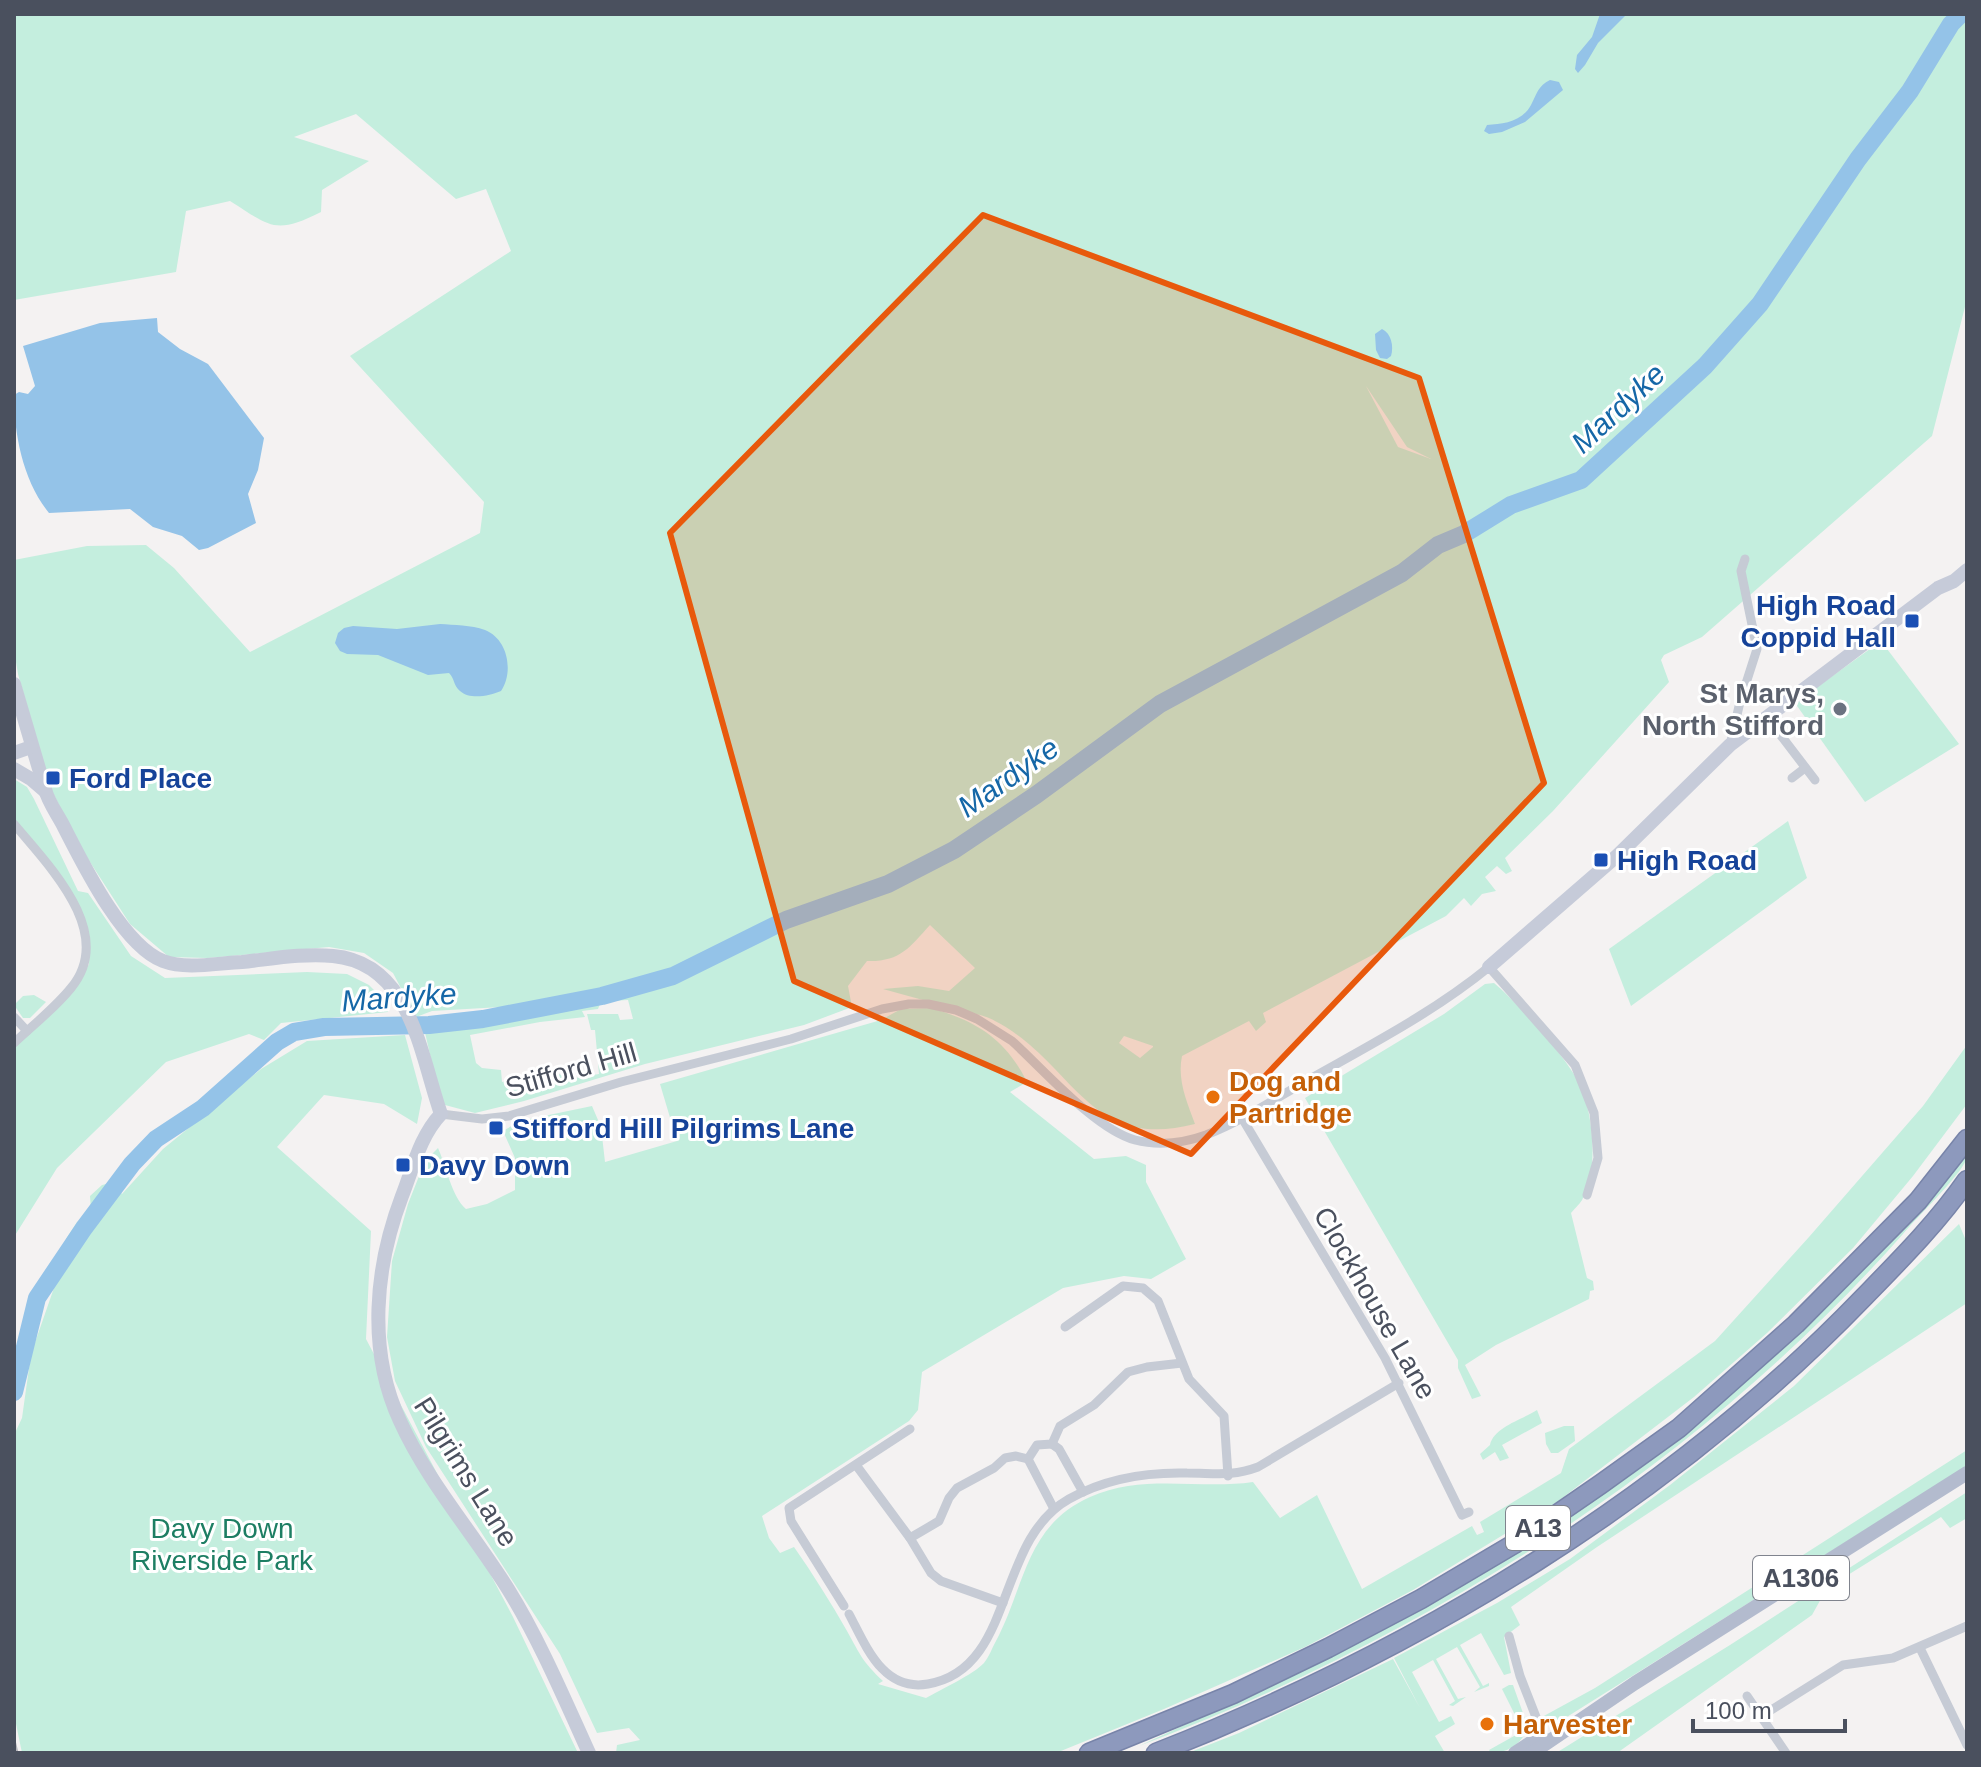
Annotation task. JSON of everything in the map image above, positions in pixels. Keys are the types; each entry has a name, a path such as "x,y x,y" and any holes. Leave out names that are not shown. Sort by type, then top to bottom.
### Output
{"highway":[{"name":"A13","path":"1918,1201 1967,1124"},
{"name":"A13","path":"1089,1753 1233,1694 1328,1648 1421,1599 1514,1544 1679,1428 1796,1324 1918,1201 1967,1139"},
{"name":"A13","path":"1156,1753 1341,1672 1435,1622 1527,1567 1695,1451 1824,1338 1932,1226 1966,1182"}],"main road":[{"path":"1489,967 1618,855 1730,745 1967,570"},
{"path":"1934,593 1951,589 1967,580"},
{"path":"14,684 45,791 116,917 140,946 163,961 191,966 322,955 350,959 371,967 398,994 406,1009 441,1114"},
{"path":"14,753 31,747"},
{"path":"14,769 45,791"},
{"name":"Pilgrims Lane","path":"441,1114 431,1124 420,1147 388,1243 377,1323 380,1363 391,1400 412,1445 511,1594 589,1753"},
{"name":"A1306","path":"1532,1753 1635,1683 1967,1473"},
{"name":"A1306","path":"1515,1753 1635,1683"}],"street":[{"path":"1730,745 1757,649 1741,571 1745,559"},
{"path":"1766,716 1815,780"},
{"path":"1792,778 1805,768"},
{"path":"14,824 66,887 81,918 86,948 83,969 72,987 14,1043"},
{"path":"1242,1118 1432,1009 1489,967 1575,1065 1594,1113 1598,1158 1587,1195"},
{"name":"Stifford Hill","path":"441,1114 482,1119 509,1116 621,1082 808,1034 882,1009 919,1003 956,1010 997,1030 1106,1126 1135,1140 1172,1143 1190,1140 1242,1118"},
{"path":"14,1017 27,1031"},
{"name":"Clockhouse Lane","path":"1242,1118 1399,1383 1466,1517"},
{"path":"1065,1327 1123,1286 1143,1288 1158,1301 1189,1379 1224,1416 1228,1476"},
{"path":"1052,1444 1060,1426 1094,1405 1128,1372 1182,1363"},
{"path":"910,1429 789,1508 791,1521 882,1672 903,1683 917,1686 950,1677 982,1649 994,1628 1026,1543 1054,1509 1083,1492 1132,1476 1155,1473 1228,1476 1258,1467 1399,1383"},
{"path":"1028,1459 1037,1445 1052,1444 1059,1449 1083,1492"},
{"path":"910,1538 939,1521 957,1488 994,1468 1005,1458 1016,1456 1028,1459 1054,1509"},
{"path":"856,1465 910,1538 922,1561 941,1581 1003,1603"},
{"path":"1760,1717 1843,1665 1893,1658 1967,1626"},
{"path":"1509,1636 1520,1676 1543,1735"},
{"path":"1920,1648 1967,1745"},
{"path":"1747,1696 1786,1753"}],"highlighted area":[{"path":"983,215 1419,378 1544,783 1191,1154 794,981 670,533"}],"green space":[{"path":"14,14 1967,14 1967,299 1932,436 1702,637 1664,655 1661,660 1669,682 1553,811 1505,858 1512,871 1506,874 1497,866 1485,877 1496,891 1482,894 1471,906 1464,898 1446,916 1263,1013 1266,1022 1256,1031 1249,1021 1182,1056 1182,1082 1195,1124 1159,1129 1129,1125 1105,1115 1022,1038 995,1021 883,989 918,986 949,991 975,968 930,925 910,947 896,956 867,961 848,986 852,1007 804,1025 645,1064 475,1113 445,1105 424,1028 600,1004 598,1009 582,1011 585,1017 470,1035 476,1063 482,1068 501,1070 502,1082 509,1080 525,1092 530,1084 551,1085 551,1077 559,1074 569,1079 599,1074 595,1030 591,1030 587,1014 618,1014 620,1020 633,1019 628,1000 432,1011 416,1017 393,973 364,953 329,947 208,958 169,957 130,924 79,845 51,789 14,650 14,560 87,546 146,545 174,568 250,652 480,533 484,502 350,356 511,251 486,189 456,199 356,114 294,137 369,161 322,190 321,212 293,224 274,225 230,201 186,211 176,272 14,300","holes":["1366,386 1407,447 1431,459 1398,447","1124,1036 1153,1046 1153,1047 1140,1058 1119,1043"]},
{"path":"1881,641 1959,744 1865,802 1795,703"},
{"path":"14,779 27,787 34,799 78,891 88,893 131,956 165,978 307,972 347,974 369,985 383,999 388,1012 281,1023 264,1040 249,1034 166,1062 57,1168 14,1237 14,1044 79,983 89,964 90,941 84,917 14,821"},
{"path":"1788,821 1807,878 1631,1006 1609,949"},
{"path":"1494,983 1553,1045 1573,1072 1584,1095 1591,1124 1591,1172 1583,1198 1571,1213 1587,1278 1593,1281 1594,1290 1590,1291 1589,1299 1496,1345 1465,1365 1481,1396 1472,1399 1458,1368 1458,1360 1305,1098 1444,1014 1485,984"},
{"path":"34,995 46,1002 30,1018 23,1018 14,1005 23,996"},
{"path":"930,1008 975,1025 999,1043 1027,1082 1010,1092 1094,1159 1126,1156 1146,1165 1146,1182 1186,1259 1151,1279 1124,1276 1063,1288 922,1372 918,1410 909,1421 762,1516 769,1538 780,1553 794,1547 801,1557 862,1658 883,1681 878,1684 926,1698 973,1672 986,1661 1039,1541 1052,1524 1068,1509 1110,1490 1151,1484 1253,1482 1280,1518 1317,1495 1362,1589 1472,1526 1477,1535 1484,1532 1480,1522 1561,1473 1569,1449 1715,1341 1923,1106 1967,1045 1967,1104 1853,1248 1767,1333 1694,1397 1557,1502 1413,1590 1305,1647 1056,1753 616,1753 617,1745 640,1740 629,1728 597,1733 560,1654 426,1447 395,1381 387,1337 392,1261 408,1204 425,1161 438,1148 461,1204 466,1209 487,1204 515,1190 515,1158 503,1131 520,1121 592,1106 601,1127 605,1162 677,1141 660,1084 881,1020 901,1009"},
{"name":"Davy Down Riverside Park","path":"405,1035 422,1098 417,1124 384,1104 324,1095 277,1147 371,1231 366,1339 513,1617 578,1753 22,1753 14,1714 14,1435 22,1418 31,1354 55,1285 69,1261 66,1239 77,1222 85,1217 92,1224 90,1196 102,1185 114,1182 122,1194 163,1149 261,1069 307,1041"},
{"path":"1967,1148 1966,1160 1955,1176 1823,1318 1738,1397 1647,1469 1552,1536 1453,1597 1351,1653 1246,1702 1139,1746 1295,1674 1400,1621 1526,1547 1621,1480"},
{"path":"1959,1224 1967,1243 1967,1303 1511,1607 1520,1625 1504,1637 1511,1673 1504,1675 1481,1633 1460,1645 1483,1686 1489,1683 1489,1686 1474,1692 1480,1687 1457,1647 1436,1659 1458,1699 1466,1697 1453,1706 1449,1705 1455,1701 1433,1660 1412,1672 1439,1722 1451,1716 1455,1724 1435,1736 1445,1753 1188,1753 1239,1733 1393,1659 1420,1708 1394,1658 1497,1603 1570,1559 1670,1485 1794,1386"},
{"path":"1537,1410 1542,1423 1502,1445 1509,1458 1500,1461 1495,1452 1483,1460 1480,1454 1497,1433"},
{"path":"1574,1426 1575,1441 1558,1453 1551,1453 1545,1433"},
{"path":"1967,1450 1967,1466 1562,1720 1550,1723 1542,1717 1595,1688"},
{"path":"1967,1492 1967,1518 1950,1528 1941,1517 1827,1588 1812,1615 1617,1753 1556,1753 1730,1645"},
{"path":"1513,1685 1528,1727 1514,1746 1491,1753 1489,1750 1523,1731 1502,1689"}],"water":[{"path":"1600,14 1627,14 1598,43 1578,73 1575,69 1577,55 1592,37"},
{"path":"1550,80 1559,82 1563,90 1525,122 1502,132 1489,134 1484,131 1487,125 1506,123 1523,115 1540,87"},
{"path":"157,318 158,332 180,349 208,364 264,438 258,470 248,494 256,523 199,550 182,536 153,527 130,509 49,513 26,472 18,441 14,395 19,392 28,394 35,386 23,346 100,323"},
{"path":"1382,329 1392,344 1391,356 1387,359 1380,358 1376,350 1375,334"},
{"path":"440,624 480,628 493,634 504,648 508,666 501,691 485,696 469,696 458,689 449,673 428,675 378,655 347,654 340,651 335,643 338,633 353,626 397,629"}],"waterway":[{"name":"Mardyke","path":"14,1392 37,1298 132,1164 156,1139 203,1108 277,1042 294,1032 324,1027 429,1025 483,1019 602,996 673,976 786,920 888,884 954,850 1036,795 1160,704 1402,573 1438,545 1464,534 1511,505 1581,480 1705,366 1760,304 1858,159 1910,91 1951,24 1961,14"}],"railway":[{"path":"14,1740 17,1753"}],"place":[{"name":"High Road Coppid Hall","path":"1912,621"},
{"name":"St Marys, North Stifford","path":"1840,709"},
{"name":"Ford Place","path":"53,778"},
{"name":"High Road","path":"1601,860"},
{"name":"Dog and Partridge","path":"1213,1097"},
{"name":"Stifford Hill Pilgrims Lane","path":"496,1128"},
{"name":"Davy Down","path":"403,1165"},
{"name":"Harvester","path":"1487,1724"}]}
